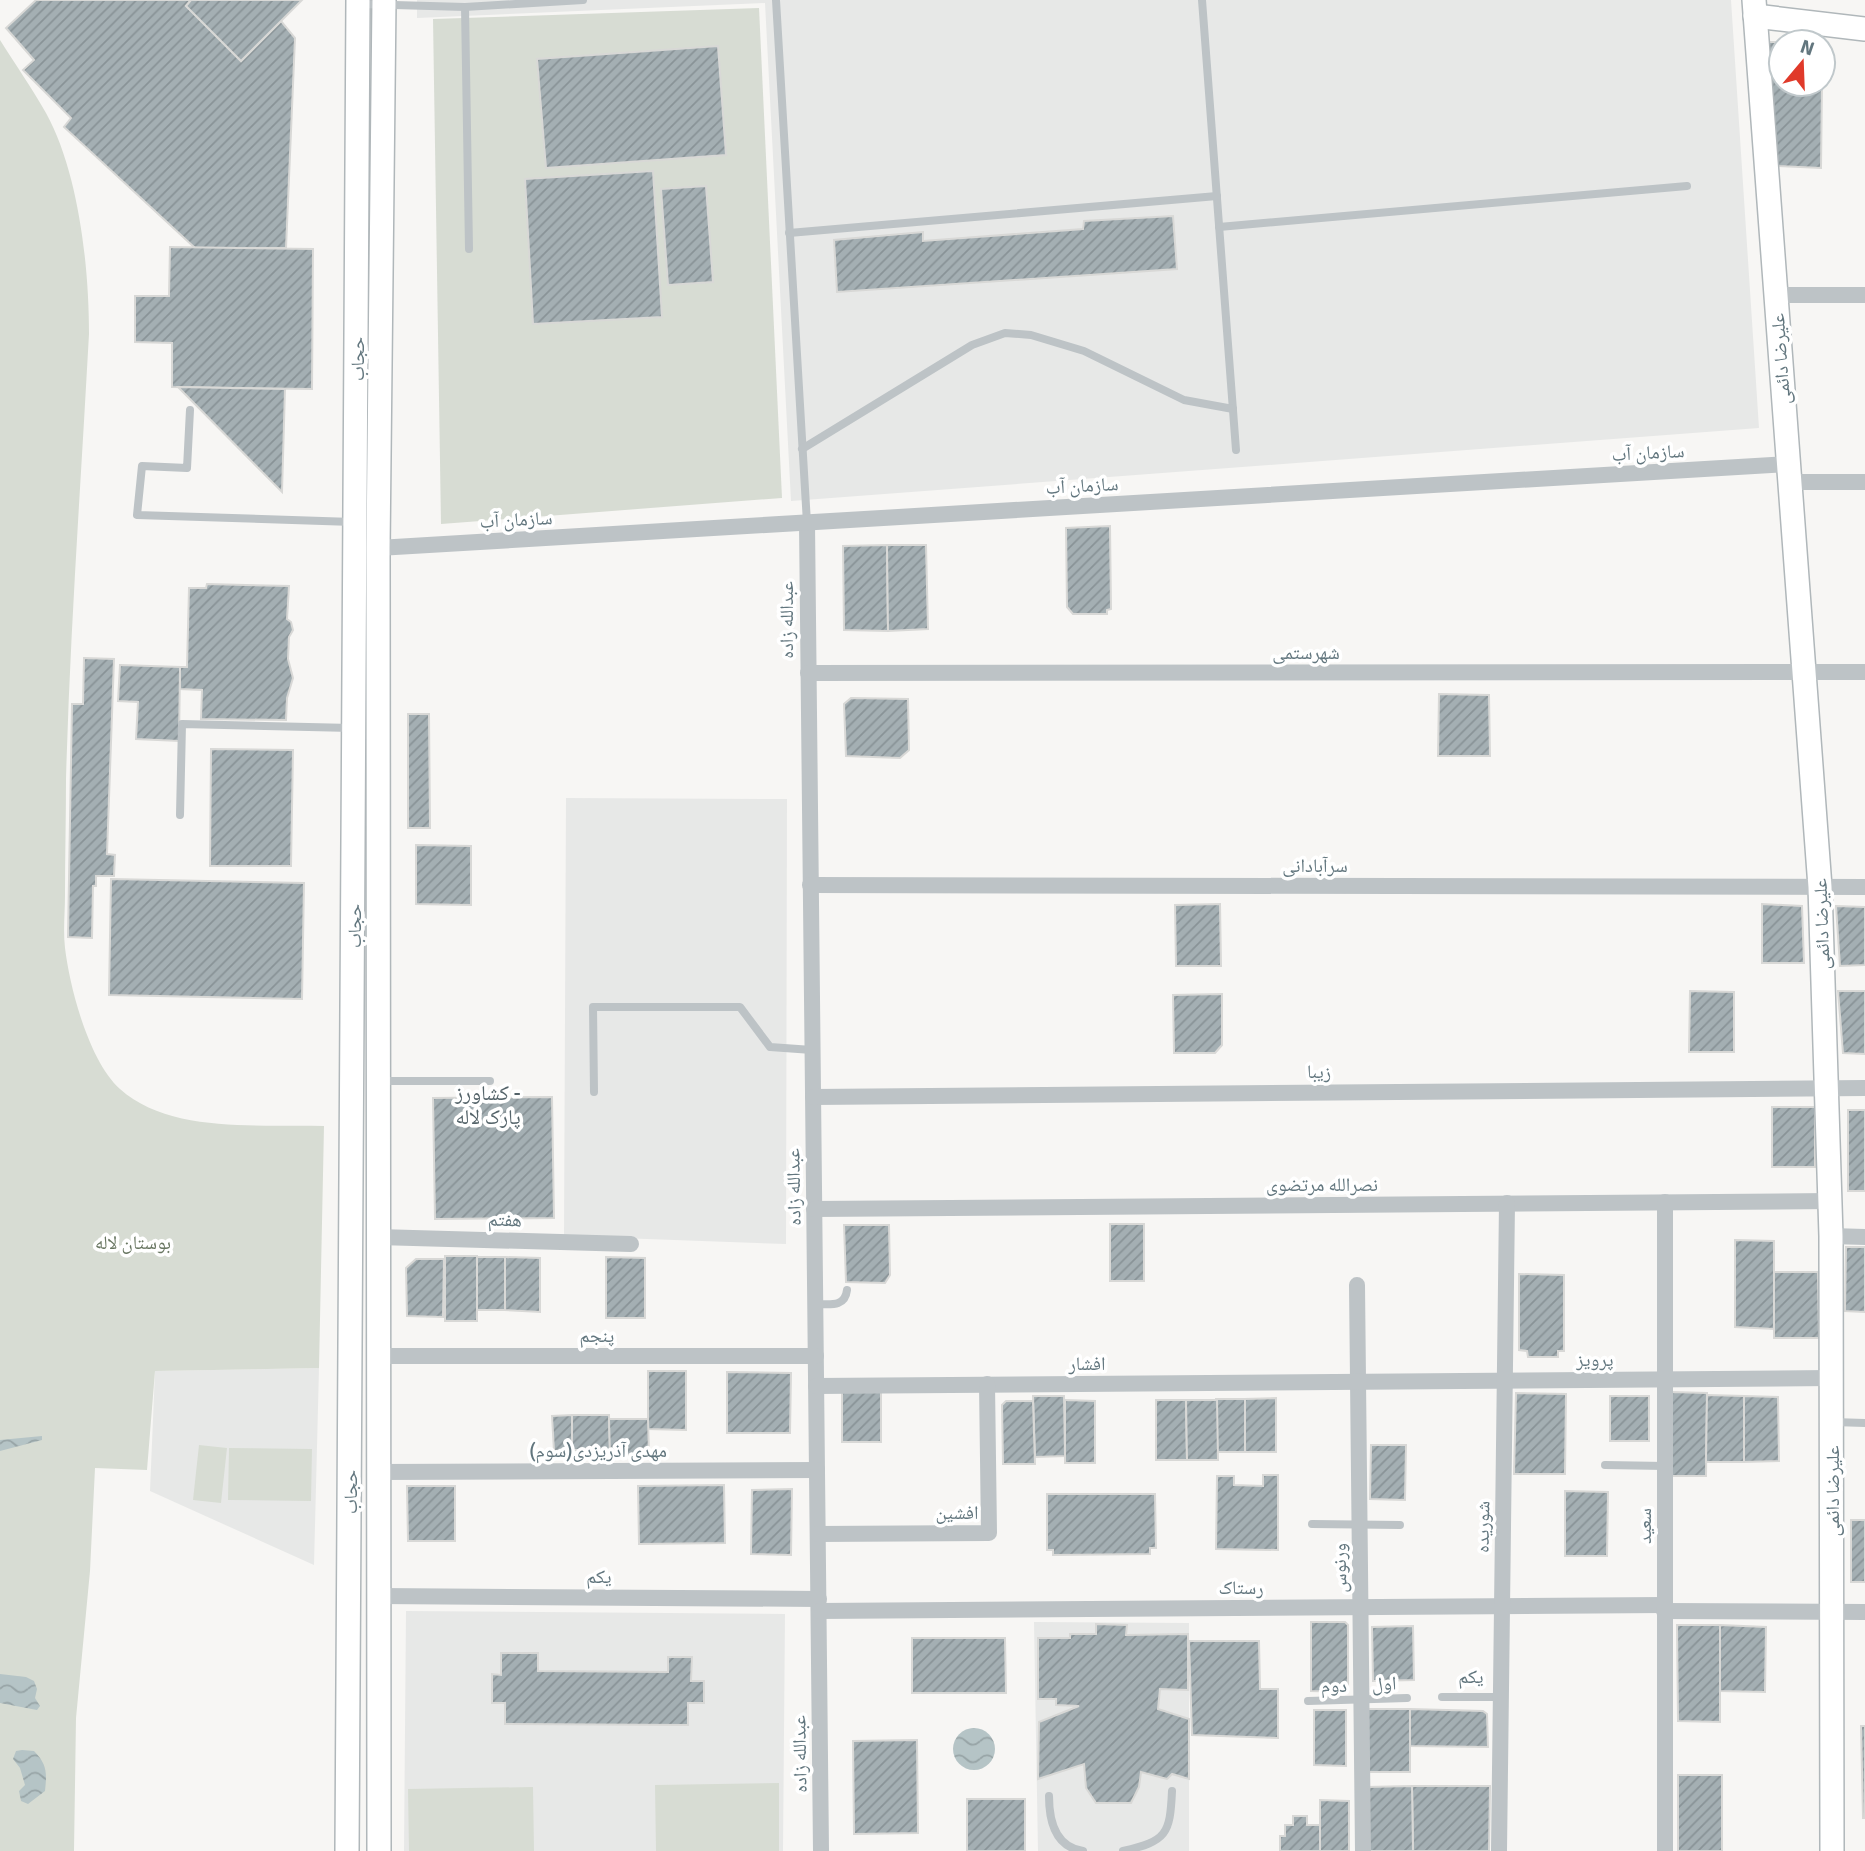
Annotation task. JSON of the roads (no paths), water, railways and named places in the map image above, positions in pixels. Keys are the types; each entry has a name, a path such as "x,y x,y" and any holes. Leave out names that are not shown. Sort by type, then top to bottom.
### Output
{"main road":[{"name":"حجاب","path":"358,2 356,522 367,549 379,1080 379,1851"},
{"name":"حجاب","path":"347,1851 355,728 367,549 384,2"},
{"path":"1755,8 1865,29"},
{"name":"علیرضا دائمی","path":"1755,8 1820,887 1831,1237 1832,1851"},
{"path":"352,1175 379,1175"},
{"path":"350,1472 379,1472"},
{"path":"349,1596 379,1596"},
{"path":"348,1777 379,1778"}],"street":[{"path":"1776,295 1865,295"},
{"name":"سازمان آب","path":"367,549 807,523 1789,473 1865,482"},
{"name":"عبدالله زاده","path":"807,523 821,1851"},
{"name":"شهرستمی","path":"808,673 1865,672"},
{"name":"سرآبادانی","path":"810,885 1865,887"},
{"name":"زیبا","path":"813,1097 1865,1088"},
{"name":"نصرالله مرتضوی","path":"814,1209 1830,1200"},
{"name":"سعید","path":"1664,1851 1665,1202"},
{"name":"شوریده","path":"1499,1851 1507,1203"},
{"name":"هفتم","path":"378,1237 631,1244"},
{"path":"1831,1237 1865,1237"},
{"name":"ورنوس","path":"1357,1285 1363,1851"},
{"name":"پنجم","path":"379,1356 816,1356"},
{"name":"پرویز","path":"1358,1381 1831,1378"},
{"name":"افشار","path":"816,1386 1358,1381"},
{"name":"افشین","path":"818,1534 989,1533 987,1384"},
{"name":"مهدی آذریزدی(سوم)","path":"379,1472 817,1470"},
{"name":"یکم","path":"379,1596 819,1605"},
{"name":"رستاک","path":"819,1605 1502,1606 1865,1612"}],"lane":[{"path":"358,2 466,7 583,0"},
{"path":"776,0 807,523"},
{"path":"1202,0 1236,450"},
{"path":"466,7 469,249"},
{"path":"1219,227 1687,186"},
{"path":"789,233 1217,196"},
{"path":"802,449 972,345 1004,333 1031,335 1084,351 1184,400 1233,409"},
{"path":"190,410 187,468 142,466 137,515 356,522"},
{"path":"180,815 182,724 355,728"},
{"path":"594,1092 593,1007 740,1007 770,1047 812,1049"},
{"path":"379,1080 489,1081"},
{"path":"815,1304 839,1304 844,1300 847,1290"},
{"path":"1832,1422 1865,1423"},
{"path":"1605,1465 1665,1466"},
{"path":"1312,1524 1400,1525"},
{"name":"یکم","path":"1442,1698 1501,1697"},
{"name":"اول","path":"1362,1700 1407,1698"},
{"name":"دوم","path":"1308,1701 1362,1700"},
{"path":"1124,1851 1162,1837 1171,1821 1172,1791"},
{"path":"1049,1796 1049,1816 1058,1836 1073,1850 1083,1851"}],"water":[{"path":"42,1436 42,1440 0,1451 0,1440"},
{"path":"0,1674 26,1677 34,1681 37,1689 35,1698 40,1706 37,1710 0,1703"},
{"path":"974,1728 989,1734 995,1749 989,1764 974,1770 959,1764 953,1749 959,1734"},
{"path":"16,1751 34,1751 44,1765 46,1774 45,1791 28,1804 21,1801 19,1791 25,1785 20,1768 13,1759"}],"district":[{"name":"کشاورز - پارک لاله","path":"488,1105"}],"park label":[{"name":"بوستان لاله","path":"133,1242"}]}
